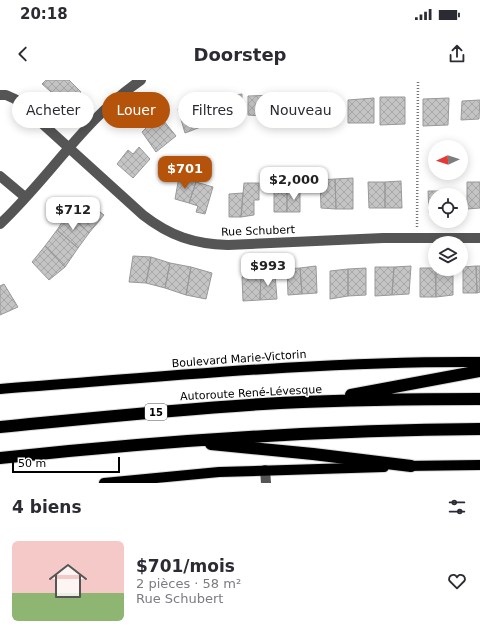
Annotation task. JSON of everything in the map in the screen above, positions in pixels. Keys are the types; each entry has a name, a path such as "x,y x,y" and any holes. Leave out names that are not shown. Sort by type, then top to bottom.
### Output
{"highway":[{"path":"312,402 480,371"},
{"name":"Autoroute René-Lévesque","path":"0,427 148,413 312,402 480,399"},
{"path":"0,458 177,441 312,432 480,429"},
{"path":"177,441 313,454 410,466"}],"main road":[{"name":"Boulevard Marie-Victorin","path":"0,390 224,372 350,364 480,362"},
{"path":"104,483 173,476 265,470 480,465"}],"street":[{"path":"0,224 109,106 141,80"},
{"name":"Rue Schubert","path":"0,95 6,95 16,99 144,215 156,225 182,238 210,244 228,245 384,238 480,238"},
{"path":"0,176 25,198"},
{"path":"265,470 266,483"}],"path":[{"path":"416,229 418,80"}],"building":[{"path":"46,80 69,80 81,92 51,92 42,84"},
{"path":"248,96 255,96 255,116 248,115"},
{"path":"380,97 405,97 405,124 380,125"},
{"path":"374,98 374,123 348,123 348,100"},
{"path":"449,98 448,125 423,126 423,99"},
{"path":"480,100 479,119 461,120 462,101"},
{"path":"146,128 170,128 176,136 156,152 142,132"},
{"path":"184,128 198,128 185,133"},
{"path":"139,147 150,159 133,178 117,164 128,150 133,154"},
{"path":"179,177 196,182 189,203 175,199"},
{"path":"353,178 353,209 336,209 335,179"},
{"path":"335,179 336,209 321,208 320,180"},
{"path":"401,181 402,208 385,208 385,182"},
{"path":"196,182 213,187 205,214 196,212 198,206 189,203"},
{"path":"368,182 385,182 385,208 369,208"},
{"path":"467,182 480,182 480,208 468,209"},
{"path":"244,183 259,183 259,200 254,200 254,215 241,217"},
{"path":"274,189 287,190 287,212 274,212"},
{"path":"300,189 300,212 287,212 287,190"},
{"path":"243,193 241,217 229,217 229,194"},
{"path":"81,197 104,215 89,233 68,213"},
{"path":"68,213 89,233 78,248 57,230"},
{"path":"57,230 78,248 65,267 45,246"},
{"path":"45,246 65,267 49,280 32,262"},
{"path":"133,256 151,257 146,283 129,282"},
{"path":"151,257 170,263 165,288 146,283"},
{"path":"170,263 191,267 186,295 165,288"},
{"path":"316,266 317,293 302,294 300,268"},
{"path":"411,266 409,294 392,295 394,267"},
{"path":"476,266 477,293 463,293 463,276 468,276 468,267"},
{"path":"476,266 480,266 480,292 477,293"},
{"path":"191,267 212,273 206,299 186,295"},
{"path":"375,267 394,267 392,295 375,296"},
{"path":"300,268 302,294 288,295 287,269"},
{"path":"366,268 366,295 348,296 348,269"},
{"path":"420,268 428,268 428,276 435,276 436,297 420,297"},
{"path":"348,269 348,296 330,299 330,271"},
{"path":"261,274 260,300 243,301 242,277"},
{"path":"261,274 275,274 277,299 260,300"},
{"path":"436,276 453,276 453,295 436,297"},
{"path":"4,284 18,307 0,315 0,286"}]}
